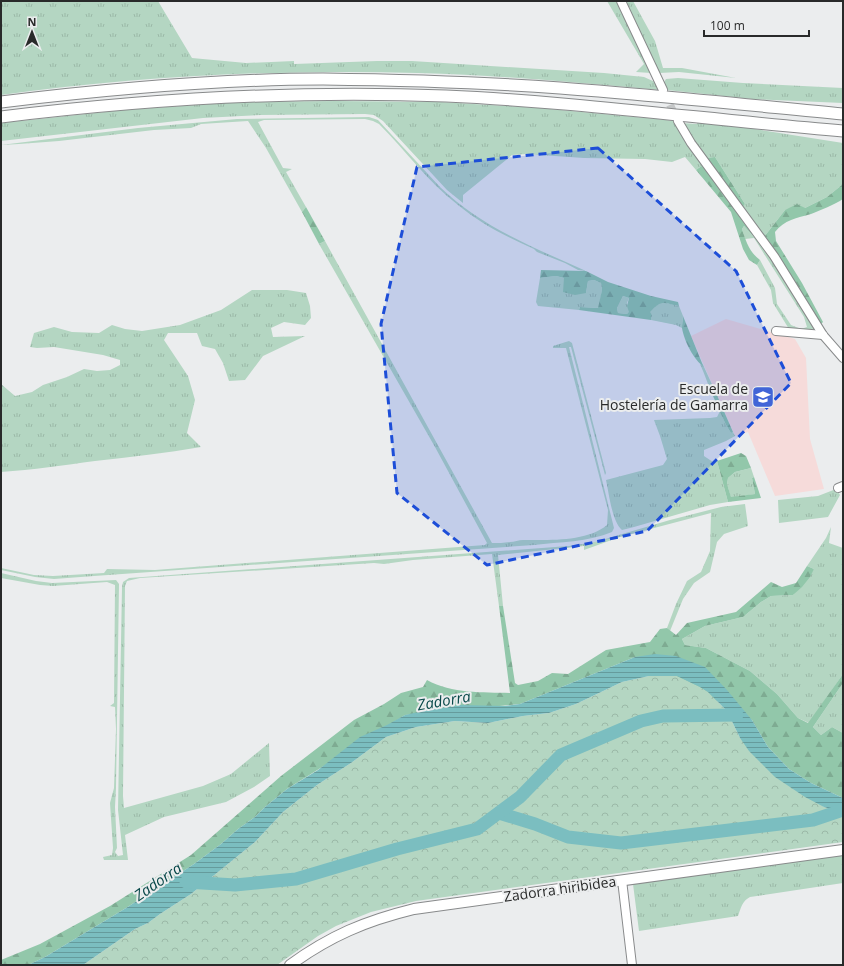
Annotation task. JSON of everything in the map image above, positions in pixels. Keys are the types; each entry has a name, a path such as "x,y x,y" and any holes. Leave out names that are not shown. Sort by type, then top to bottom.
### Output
{"highway":[{"path":"1,102 146,87 220,82 321,79 444,81 553,87 843,114"},
{"path":"1,117 142,102 224,97 322,95 445,96 563,104 843,131"},
{"path":"768,107 843,109"},
{"path":"806,128 824,135 843,138"}],"main road":[{"name":"Zadorra hiribidea","path":"290,965 312,949 366,922 414,909 843,850"}],"street":[{"path":"621,1 663,90"},
{"path":"678,121 691,143 774,256 823,335 843,358"},
{"path":"776,331 823,335"},
{"path":"622,880 632,965"}],"highlighted area":[{"path":"598,148 736,271 791,383 647,531 487,565 397,493 381,324 417,167"}],"shaded area":[{"name":"Escuela de Hostelería de Gamarra","path":"726,319 795,339 806,358 810,439 824,489 775,496 748,432 735,436 691,336"}],"green space":[{"path":"1,1 158,1 192,58 246,63 294,61 294,64 412,61 604,73 644,77 655,82 660,90 479,76 418,73 314,72 209,75 53,88 1,95"},
{"path":"607,1 619,1 651,73 636,72 644,64"},
{"path":"623,1 633,1 655,41 663,68 682,68 736,78 679,72 659,73"},
{"path":"678,78 843,88 843,103 752,99 667,90 664,82 666,79"},
{"path":"239,102 441,102 539,108 675,121 703,165 696,170 685,157 672,162 645,159 584,158 526,154 512,155 463,195 463,203 447,190 383,121 374,115 261,115 203,118 1,141 1,123 123,110"},
{"path":"369,117 378,120 440,187 473,214 528,245 586,271 578,270 537,252 534,249 504,235 476,218 447,196 379,124 365,119 264,120 258,122 283,168 292,169 286,172 306,207 302,212 266,148 248,121 201,124 191,128 154,130 59,141 1,145 138,128 237,119"},
{"path":"697,122 748,128 843,143 843,184 827,197 805,208 785,210 764,237 742,208 745,204 715,157 705,158 681,123 697,124"},
{"path":"715,157 745,204 742,208 705,158"},
{"path":"703,165 754,233 752,235 744,226 742,229 751,250 760,260 757,265 749,260 743,249 731,212 696,170"},
{"path":"843,184 843,199 819,211 787,222 775,232 776,241 802,283 823,322 820,325 764,237 785,210 797,204 805,208 827,197"},
{"path":"306,207 325,241 319,244 302,212"},
{"path":"744,226 752,235 754,233 798,298 816,329 814,331 789,329 773,303 771,290 757,265 760,260 775,288 777,304 791,325 801,329 807,327 804,317 754,238 745,239 742,229"},
{"path":"325,241 492,543 506,543 523,540 567,539 589,535 599,531 607,525 608,510 566,348 553,348 553,346 569,341 572,343 606,473 605,475 571,347 569,347 614,528 612,532 584,540 534,545 54,579 35,577 1,570 1,568 34,575 53,576 104,573 107,569 155,570 485,545 487,543 435,447 319,244"},
{"path":"541,270 586,271 608,282 651,296 678,302 679,306 666,303 657,305 650,312 652,315 651,320 579,310 580,307 598,308 602,290 601,283 594,280 588,281 586,293 575,295 563,292 564,278 556,276 540,278","holes":["623,296 629,298 627,306 629,312 627,314 618,313 617,308"]},
{"path":"556,276 564,278 586,293 588,281 594,280 601,283 602,290 599,308 580,307 579,310 538,306 536,302 540,278"},
{"path":"252,290 287,290 306,293 310,306 311,318 305,325 284,322 271,328 273,337 305,336 263,356 245,380 229,381 223,363 215,349 202,346 197,333 168,333 164,340 188,376 195,400 187,433 201,447 1,472 1,384 15,396 32,392 43,385 67,377 84,369 97,371 110,370 120,365 120,360 103,355 54,347 30,347 34,333 54,327 72,332 99,333 112,325 125,329 142,331 180,325 221,310"},
{"path":"623,296 629,298 627,303 630,312 627,314 618,313 617,308"},
{"path":"662,302 679,306 683,316 682,328 676,325 651,320 652,315 649,312"},
{"path":"683,316 704,367 693,355 685,339 682,328"},
{"path":"700,364 704,367 716,393 713,396 703,372"},
{"path":"716,393 733,432 731,433 713,396"},
{"path":"720,411 726,425 735,436 704,450 704,456 713,462 717,461 728,502 710,505 622,530 613,514 606,480 663,465 667,459 654,420 710,418 717,417"},
{"path":"741,453 746,456 751,468 735,472 728,478 727,484 731,497 755,494 752,478 754,477 761,498 728,502 717,461"},
{"path":"751,468 754,477 752,478 755,494 731,498 727,484 728,478 735,472"},
{"path":"836,489 840,495 828,517 779,523 778,500 818,496"},
{"path":"745,504 748,526 724,534 717,542 710,572 694,583 683,599 670,631 667,628 687,581 701,572 710,551 711,513 620,537 584,550 584,546 498,555 503,606 499,606 492,554 413,560 384,564 374,563 140,578 127,581 125,586 124,808 203,786 231,774 269,743 270,776 254,787 226,802 164,817 125,835 128,860 104,860 103,857 112,855 113,848 110,803 114,788 116,729 115,707 110,706 114,703 115,585 107,582 53,586 1,578 1,573 52,583 116,580 119,584 115,807 117,848 115,852 118,856 123,855 118,810 122,587 123,582 129,578 569,546 595,542 721,507"},
{"path":"831,527 829,543 843,548 843,674 809,723 798,718 777,694 750,671 706,648 685,645 682,639 705,626 743,617 771,596 793,595 814,569 807,566 826,538"},
{"path":"807,566 814,569 802,587 793,595 771,596 743,617 705,626 682,639 685,645 706,648 750,671 777,694 798,718 808,723 843,674 843,683 813,727 821,735 832,727 843,733 843,798 811,783 789,769 768,747 752,720 635,657 520,704 405,715 287,789 255,817 194,864 126,908 45,957 28,965 1,965 1,960 40,944 110,906 191,855 281,776 354,720 401,693 423,687 427,680 437,685 457,690 510,693 499,606 503,606 515,683 518,685 538,681 552,673 568,674 606,650 650,642 660,629 667,628 676,635 687,623 736,612 771,582 782,587 796,583"},
{"path":"649,676 677,676 708,692 727,711 740,738 824,807 843,813 843,842 416,901 371,912 336,926 318,936 277,965 83,965 135,929 148,923 191,894 255,842 283,812 317,785 351,763 386,737 416,727 455,721 488,723 523,716 549,713 576,704 622,682"},
{"path":"843,683 843,733 832,727 821,735 813,727"},
{"path":"843,855 843,883 750,897 743,903 738,916 639,931 633,884"}],"water":[{"path":"655,654 676,656 705,667 752,720 768,747 789,769 811,783 843,798 843,813 824,807 805,797 775,777 749,751 740,738 727,711 708,692 677,676 649,676 622,682 576,704 549,713 523,716 488,723 455,721 416,727 386,737 351,763 317,785 283,812 255,842 191,894 148,923 135,929 83,965 28,965 45,957 126,908 194,864 255,817 287,789 318,770 360,737 405,715 432,709 461,705 505,706 520,704 635,657"}],"waterway":[{"name":"Zadorra","path":"186,882 235,885 296,879 397,849 477,829 520,797 561,755 641,721 663,716 737,715"},
{"path":"499,813 535,824 568,837 621,843 813,820 843,810"}],"tunnel":[{"path":"665,94 676,118"}],"place":[{"name":"Escuela de Hostelería de Gamarra","path":"763,397"}]}
